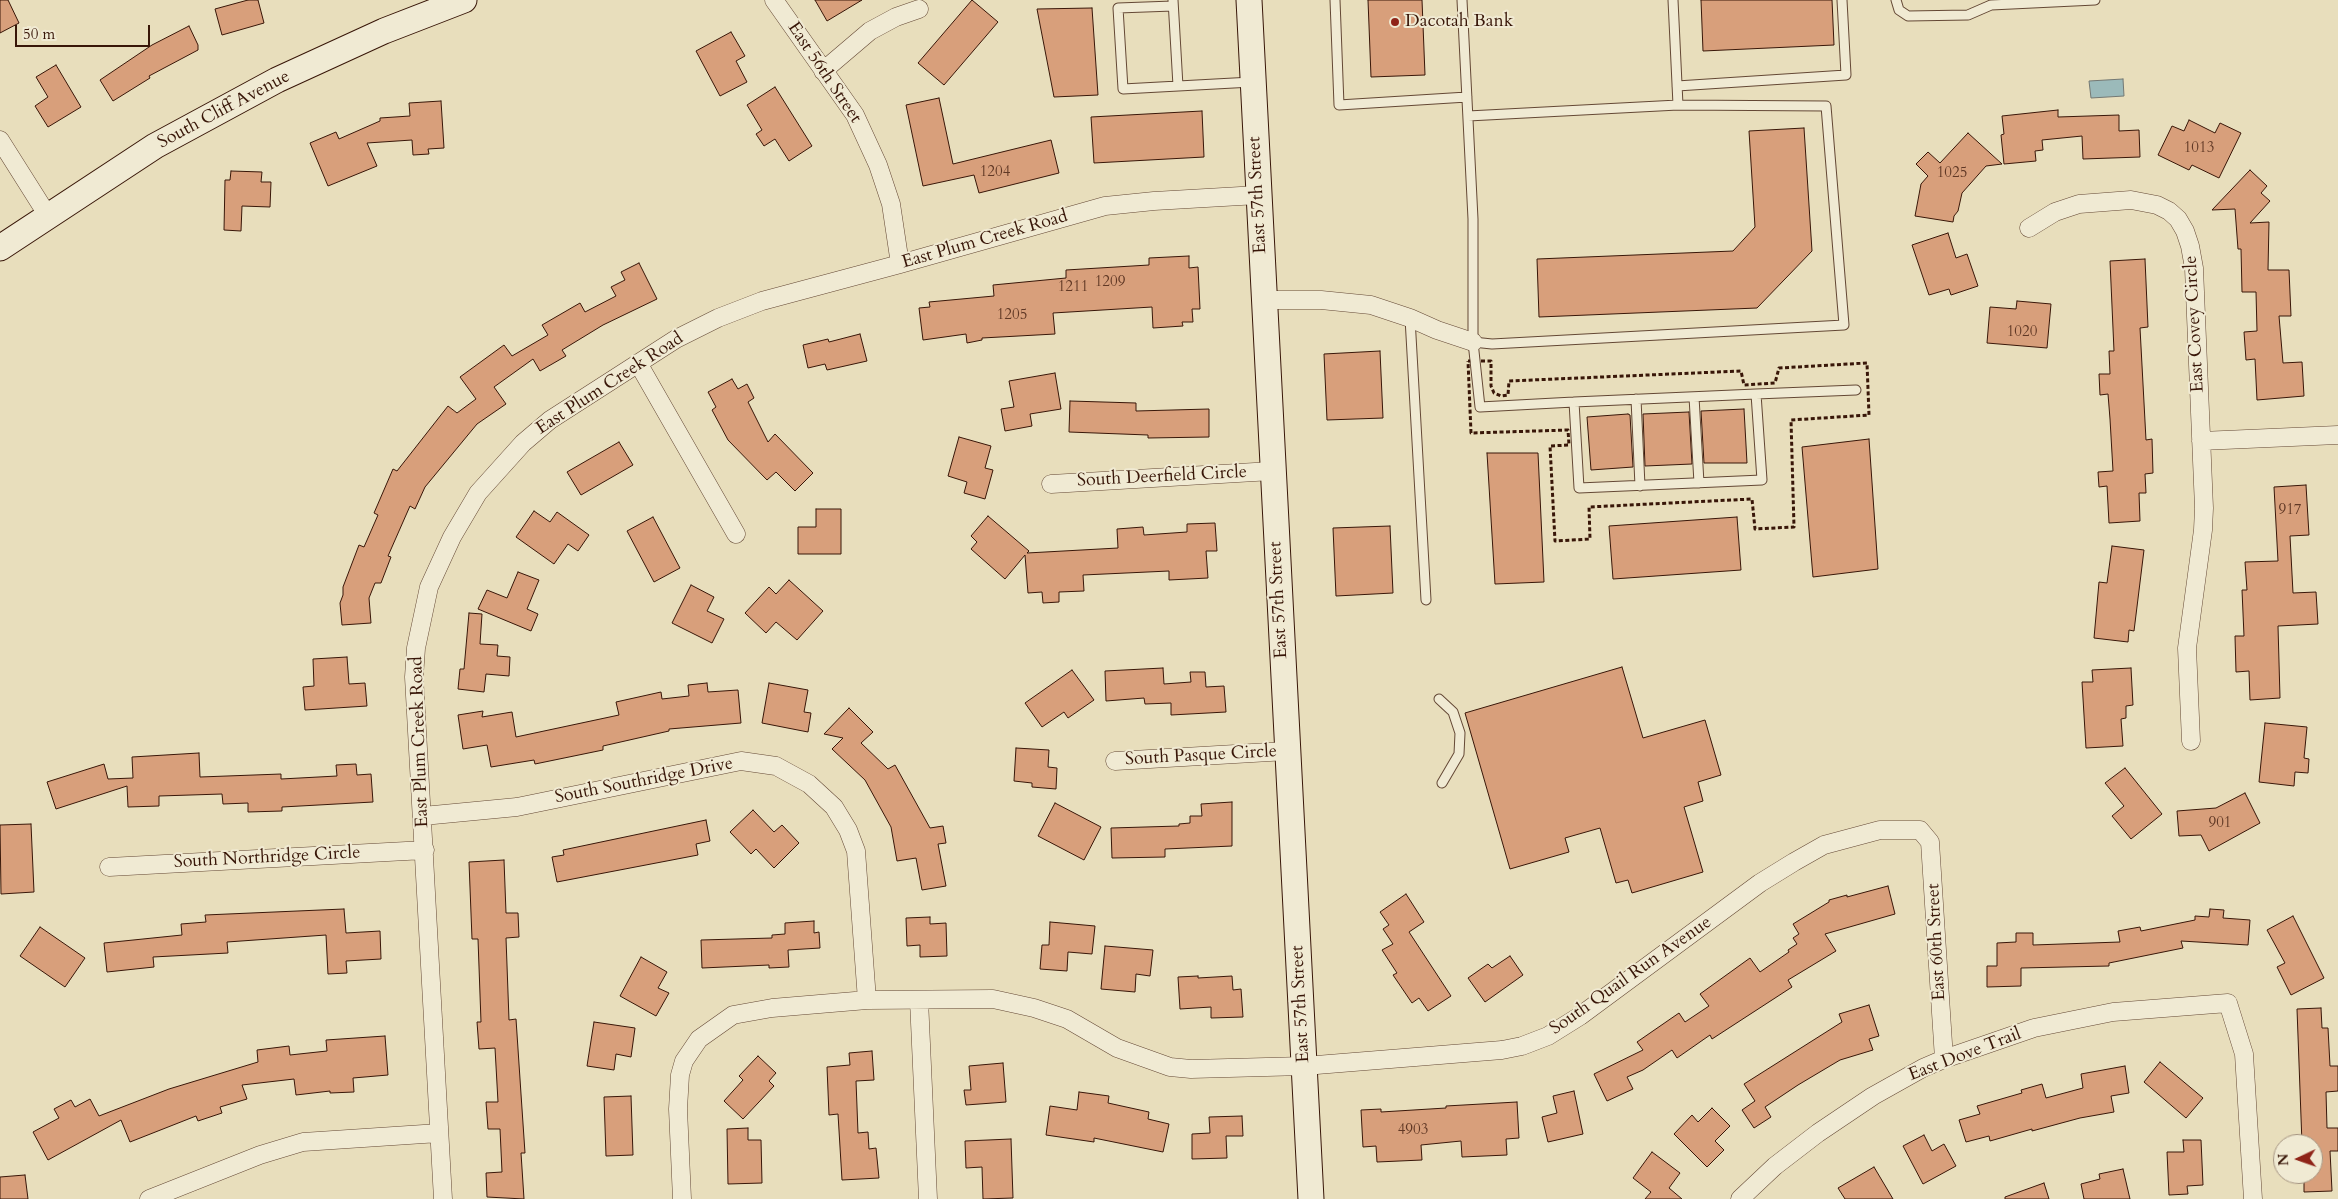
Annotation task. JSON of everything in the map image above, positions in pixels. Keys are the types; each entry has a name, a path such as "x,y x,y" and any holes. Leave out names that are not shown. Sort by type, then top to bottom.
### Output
{"main road":[{"name":"East 57th Street","path":"1249,0 1263,300 1311,1199"},
{"name":"South Cliff Avenue","path":"0,248 155,146 277,80 384,31 457,1"}],"street":[{"name":"East 56th Street","path":"774,0 855,115 878,165 891,204 900,264"},
{"path":"823,71 870,31 896,17 919,9"},
{"path":"0,140 48,216"},
{"name":"East Plum Creek Road","path":"442,1199 425,850 414,700 416,648 429,587 440,561 478,493 524,443 550,420 684,334 762,301 1105,206 1154,201 1258,196"},
{"name":"East Covey Circle","path":"2029,228 2055,212 2079,204 2104,200 2145,202 2157,205 2178,219 2185,231 2190,246 2194,268 2203,530 2187,648 2192,740"},
{"path":"1263,300 1339,301 1371,305 1473,342"},
{"path":"638,363 736,534"},
{"path":"2201,441 2338,435"},
{"name":"South Deerfield Circle","path":"1051,484 1272,471"},
{"name":"South Pasque Circle","path":"1115,761 1287,751"},
{"name":"South Southridge Drive","path":"423,816 517,807 740,761 776,766 810,784 834,807 848,830 856,851 868,1000"},
{"name":"South Quail Run Avenue","path":"682,1199 678,1109 680,1075 684,1061 699,1038 733,1015 772,1008 868,1000 993,999 1034,1008 1066,1019 1118,1048 1170,1067 1191,1070 1304,1066 1502,1050 1522,1046 1548,1036 1580,1016 1760,883 1824,845 1880,830 1920,830"},
{"name":"East 60th Street","path":"1920,830 1930,842 1944,1059"},
{"name":"South Northridge Circle","path":"109,867 425,850"},
{"path":"919,1000 928,1199"},
{"name":"East Dove Trail","path":"1740,1199 1775,1166 1818,1133 1873,1096 1923,1068 1944,1059 2034,1028 2113,1012 2228,1003 2244,1054 2253,1199"},
{"path":"149,1199 260,1155 303,1142 439,1133"}],"lane":[{"path":"1335,0 1340,105 1467,97"},
{"path":"1462,0 1473,219 1473,342 1480,407 1856,390"},
{"path":"1673,0 1678,105"},
{"path":"1677,86 1846,75 1842,0"},
{"path":"1896,0 1898,10 1908,16 1968,15 1986,4 2095,0"},
{"path":"1178,86 1173,3 1118,8 1123,89 1252,82"},
{"path":"1468,116 1678,105 1826,106 1844,325 1492,344 1473,342"},
{"path":"1410,318 1426,600"},
{"path":"1574,402 1579,488 1640,486 1762,480 1756,394"},
{"path":"1694,397 1699,483"},
{"path":"1636,399 1640,486"},
{"path":"1439,699 1453,712 1460,733 1459,754 1442,783"}],"path":[{"path":"1468,361 1475,361 1491,361 1491,386 1494,393 1501,396 1508,395 1509,381 1741,371 1744,385 1776,383 1779,368 1867,363 1869,415 1791,420 1794,527 1755,529 1752,499 1589,507 1590,538 1555,541 1550,446 1569,445 1568,430 1471,434 1468,361"}],"water":[{"path":"2123,79 2124,96 2091,98 2089,81"}],"building":[{"path":"0,0 8,0 19,23 0,33"},
{"path":"248,0 258,0 264,23 222,35 215,9"},
{"path":"815,0 862,0 827,21"},
{"path":"972,0 998,22 944,85 918,63"},
{"path":"1368,0 1422,0 1425,75 1371,77"},
{"path":"1701,0 1832,0 1834,45 1703,51"},
{"path":"1092,8 1098,95 1054,97 1037,9"},
{"path":"189,26 198,45 198,50 149,76 150,78 113,101 100,80 152,45"},
{"path":"731,32 745,56 736,61 747,82 720,96 696,51"},
{"path":"56,65 81,107 48,127 35,106 48,97 36,77"},
{"path":"775,87 812,146 789,161 775,139 764,146 756,134 762,130 747,105"},
{"path":"939,98 953,164 1051,140 1059,173 979,193 974,175 923,186 906,105"},
{"path":"441,101 444,148 428,149 429,154 413,155 412,140 367,143 377,166 328,186 310,143 336,132 339,139 380,121 380,118 410,116 409,103"},
{"path":"2058,110 2058,117 2119,115 2119,131 2139,130 2140,157 2083,159 2082,136 2042,140 2043,150 2035,151 2036,161 2004,164 2001,135 2004,134 2002,116"},
{"path":"1202,111 1204,157 1094,163 1091,117"},
{"path":"2189,120 2215,133 2220,123 2241,133 2219,178 2192,165 2189,170 2158,155 2172,126 2184,131"},
{"path":"1804,128 1812,251 1757,308 1539,317 1537,259 1733,251 1755,227 1749,131"},
{"path":"1968,133 2002,164 1986,166 1962,193 1958,211 1954,216 1953,222 1915,216 1921,184 1928,176 1916,164 1928,152 1940,163"},
{"path":"2250,170 2267,186 2261,193 2270,201 2250,223 2269,222 2268,270 2289,270 2291,316 2279,316 2283,363 2302,362 2304,396 2257,400 2255,359 2246,360 2244,332 2257,331 2256,292 2242,292 2241,249 2238,249 2235,209 2212,210"},
{"path":"231,171 262,172 261,182 271,182 270,207 242,206 241,231 224,230 225,180 230,180"},
{"path":"1948,233 1956,258 1967,254 1978,286 1951,295 1949,289 1929,295 1912,245"},
{"path":"1189,256 1189,268 1198,267 1200,309 1192,309 1193,322 1182,322 1183,326 1153,328 1152,307 1053,313 1055,334 982,338 982,340 967,343 966,334 923,340 919,308 930,307 929,302 994,296 993,285 1066,278 1066,270 1149,265 1149,258"},
{"path":"2145,259 2148,327 2140,328 2146,440 2152,439 2153,473 2145,474 2146,493 2139,493 2140,521 2109,523 2107,486 2099,487 2098,472 2113,471 2108,394 2100,395 2099,374 2110,374 2109,351 2114,351 2110,261"},
{"path":"639,263 657,299 603,325 562,350 566,356 540,371 533,359 494,387 506,404 477,424 425,487 415,509 410,506 388,556 391,557 381,583 375,583 369,598 371,623 342,625 340,603 343,587 359,545 364,547 378,515 374,513 393,469 397,471 448,406 457,413 476,399 460,377 504,345 512,356 548,335 542,325 580,303 585,312 616,296 611,287 625,280 621,272"},
{"path":"2017,301 2051,304 2047,348 1987,343 1990,307 2016,309"},
{"path":"860,334 867,361 827,370 825,364 808,368 803,345 828,339 829,342"},
{"path":"1380,351 1383,418 1327,420 1324,354"},
{"path":"1055,373 1061,409 1030,414 1032,426 1005,431 1001,409 1014,407 1009,381"},
{"path":"732,379 738,389 747,384 754,398 748,402 768,442 775,434 813,473 795,491 776,472 767,480 728,440 712,410 716,407 708,392"},
{"path":"1070,401 1136,403 1136,411 1209,409 1209,437 1148,438 1148,435 1069,432"},
{"path":"1744,409 1747,463 1704,463 1701,411"},
{"path":"1689,412 1692,464 1645,466 1643,414"},
{"path":"1630,415 1633,467 1591,470 1587,417"},
{"path":"959,437 991,446 985,468 993,470 985,499 964,493 967,482 948,476"},
{"path":"1869,439 1878,569 1813,577 1802,447"},
{"path":"619,442 633,465 581,495 567,472"},
{"path":"1487,453 1538,453 1544,582 1495,584"},
{"path":"2306,485 2309,535 2290,536 2293,593 2316,592 2318,624 2278,626 2280,698 2250,700 2249,671 2236,672 2235,636 2244,636 2242,590 2247,590 2245,562 2278,561 2274,487"},
{"path":"816,509 841,509 841,554 798,554 798,527 816,527"},
{"path":"534,511 550,522 557,512 589,535 578,551 568,544 554,564 516,537"},
{"path":"988,516 1029,551 1027,553 1118,548 1117,529 1143,527 1144,535 1187,532 1187,524 1215,523 1217,551 1206,551 1208,578 1169,580 1169,571 1083,575 1084,591 1059,592 1059,602 1043,603 1042,592 1028,593 1025,555 1005,579 971,549 977,542 971,536"},
{"path":"653,517 680,568 654,582 627,531"},
{"path":"1737,517 1741,570 1613,579 1609,526"},
{"path":"1390,526 1393,593 1336,596 1333,528"},
{"path":"2112,546 2144,550 2134,631 2129,630 2128,642 2094,638 2099,582 2107,583"},
{"path":"518,572 539,580 527,609 538,614 531,631 478,609 487,590 507,598"},
{"path":"789,580 823,611 797,640 776,622 766,633 745,613 769,587 776,594"},
{"path":"691,585 714,597 707,611 724,619 712,643 672,623"},
{"path":"469,613 482,614 480,644 498,645 497,656 510,657 509,676 486,674 484,692 458,689 460,669 464,669"},
{"path":"347,657 349,684 365,683 367,706 305,710 303,687 314,686 313,659"},
{"path":"1622,667 1643,738 1705,720 1721,775 1698,782 1703,801 1684,807 1703,872 1632,893 1628,880 1616,883 1600,828 1565,838 1569,852 1510,869 1465,713"},
{"path":"1163,668 1164,684 1191,682 1190,672 1205,672 1206,687 1224,686 1226,712 1171,715 1171,703 1145,704 1144,698 1106,701 1105,671"},
{"path":"2131,668 2133,705 2126,706 2126,718 2121,719 2123,746 2086,748 2082,682 2093,682 2092,670"},
{"path":"1072,670 1094,700 1068,718 1064,712 1042,727 1025,703"},
{"path":"707,683 708,692 738,690 741,723 669,729 669,731 603,746 603,750 535,764 534,760 491,767 487,745 463,749 458,715 483,711 482,717 512,712 516,737 619,715 616,702 661,692 662,699 689,696 688,685"},
{"path":"769,683 808,690 804,712 811,713 808,732 762,723"},
{"path":"849,708 873,732 861,743 888,769 895,765 930,828 943,826 946,843 938,844 946,886 922,890 916,858 897,861 891,827 865,780 832,749 843,738 824,734"},
{"path":"2265,723 2307,727 2304,758 2309,759 2308,773 2295,772 2294,786 2259,782"},
{"path":"1016,748 1049,750 1048,767 1057,768 1056,789 1032,787 1032,783 1014,781"},
{"path":"199,753 200,777 281,774 281,779 337,776 336,765 356,764 357,775 371,774 373,802 282,807 282,811 248,812 248,803 223,804 222,794 159,796 159,806 128,807 127,786 56,809 47,782 104,764 108,779 133,778 132,757"},
{"path":"2125,768 2162,814 2131,839 2112,816 2124,806 2105,783"},
{"path":"2245,793 2260,823 2209,851 2201,835 2179,836 2177,811 2216,808"},
{"path":"1232,802 1232,846 1165,849 1165,857 1112,858 1111,828 1179,826 1179,824 1190,823 1190,816 1202,816 1201,804"},
{"path":"1055,803 1101,827 1084,860 1038,836"},
{"path":"753,810 774,832 782,825 799,843 774,868 756,849 751,854 730,832"},
{"path":"706,820 710,841 696,844 698,855 557,882 552,857 564,855 563,850"},
{"path":"31,824 34,892 1,894 0,825"},
{"path":"504,860 506,913 518,913 519,937 506,938 509,1020 516,1019 525,1153 521,1153 524,1199 487,1197 486,1173 502,1172 500,1129 488,1129 486,1102 498,1102 495,1048 479,1049 477,1022 481,1022 478,939 472,939 469,862"},
{"path":"1888,886 1895,914 1825,934 1836,951 1788,980 1792,987 1712,1039 1710,1035 1677,1058 1672,1050 1643,1070 1627,1077 1633,1089 1607,1101 1594,1074 1643,1050 1637,1042 1679,1013 1685,1022 1709,1006 1700,994 1750,958 1760,972 1789,952 1788,950 1797,944 1793,938 1799,934 1793,924 1829,902 1829,900"},
{"path":"1406,894 1424,922 1409,932 1451,996 1428,1011 1419,998 1412,1003 1393,975 1397,973 1382,950 1393,944 1383,929 1389,925 1380,912"},
{"path":"344,909 346,933 380,931 381,959 346,961 347,973 328,974 326,935 227,942 228,953 153,957 154,967 107,972 104,943 182,935 181,924 206,922 205,915"},
{"path":"2210,909 2224,910 2223,918 2250,920 2248,945 2181,941 2183,948 2109,963 2109,966 2021,968 2021,986 1987,987 1987,966 1997,966 1997,943 2016,942 2016,933 2033,933 2033,945 2120,942 2118,931 2140,927 2141,931 2195,920 2195,916 2209,917"},
{"path":"2293,916 2324,978 2291,995 2277,967 2285,963 2267,930"},
{"path":"930,917 930,924 946,923 947,956 920,957 920,945 907,946 906,918"},
{"path":"814,921 814,933 819,932 820,948 788,950 789,967 769,968 769,965 702,968 701,940 772,938 772,935 785,934 785,923"},
{"path":"1050,922 1095,926 1092,954 1068,952 1067,971 1040,969 1042,945 1049,945"},
{"path":"40,927 85,958 65,987 20,956"},
{"path":"1105,946 1153,950 1150,976 1136,974 1135,992 1101,989"},
{"path":"1510,956 1523,975 1485,1002 1468,978 1488,964 1492,968"},
{"path":"641,957 667,972 658,988 669,993 656,1016 620,996"},
{"path":"1198,976 1198,978 1232,976 1233,990 1241,989 1243,1017 1211,1018 1211,1007 1180,1009 1178,977"},
{"path":"1869,1005 1879,1036 1869,1039 1873,1050 1840,1060 1798,1085 1765,1107 1771,1117 1754,1128 1742,1110 1755,1101 1744,1084 1842,1022 1839,1014"},
{"path":"2321,1008 2322,1028 2328,1028 2330,1066 2338,1066 2338,1091 2326,1092 2327,1128 2338,1128 2338,1151 2330,1151 2332,1191 2304,1192 2304,1184 2323,1184 2323,1134 2302,1134 2297,1009"},
{"path":"594,1022 635,1028 631,1057 616,1054 614,1070 587,1066"},
{"path":"385,1036 388,1075 353,1078 354,1092 330,1093 330,1091 296,1095 294,1079 242,1085 247,1099 220,1107 222,1113 198,1121 196,1116 130,1142 121,1120 48,1160 33,1132 59,1118 54,1109 71,1100 75,1107 90,1099 99,1116 169,1089 258,1062 257,1050 289,1046 290,1055 327,1051 326,1040"},
{"path":"872,1051 874,1080 856,1081 858,1133 868,1132 869,1149 876,1148 879,1178 842,1180 838,1114 829,1115 827,1067 850,1065 849,1053"},
{"path":"758,1056 776,1073 769,1081 774,1086 743,1119 724,1101 743,1080 739,1076"},
{"path":"2160,1062 2203,1098 2186,1118 2144,1082"},
{"path":"1003,1063 1006,1102 966,1105 964,1090 971,1090 969,1066"},
{"path":"2125,1066 2129,1093 2111,1096 2114,1112 2080,1118 2032,1131 2032,1129 1990,1141 1989,1136 1966,1142 1959,1120 1980,1114 1977,1106 2022,1093 2021,1090 2042,1084 2046,1098 2083,1088 2081,1074"},
{"path":"1574,1091 1583,1134 1548,1142 1542,1117 1557,1113 1553,1096"},
{"path":"1079,1092 1109,1096 1108,1103 1149,1112 1148,1119 1169,1124 1163,1152 1094,1138 1094,1142 1046,1135 1050,1106 1077,1110"},
{"path":"631,1096 633,1155 606,1156 604,1097"},
{"path":"1517,1102 1519,1138 1506,1139 1507,1155 1462,1157 1461,1141 1421,1145 1422,1160 1377,1162 1376,1146 1363,1147 1361,1110 1381,1109 1381,1112"},
{"path":"1712,1108 1730,1126 1715,1141 1724,1150 1707,1167 1674,1134 1692,1115 1698,1122"},
{"path":"1242,1116 1243,1136 1226,1136 1227,1158 1192,1159 1192,1134 1210,1133 1209,1117"},
{"path":"748,1128 748,1140 761,1140 762,1183 728,1184 727,1129"},
{"path":"1924,1135 1932,1151 1944,1144 1956,1166 1923,1184 1903,1146"},
{"path":"1011,1139 1013,1198 983,1199 982,1167 966,1168 965,1141"},
{"path":"2183,1140 2201,1140 2203,1185 2187,1186 2188,1194 2169,1195 2167,1152 2184,1152"},
{"path":"1652,1152 1680,1173 1669,1188 1682,1199 1645,1199 1651,1192 1633,1178"},
{"path":"1874,1167 1893,1199 1845,1199 1838,1188"},
{"path":"2123,1169 2130,1199 2084,1199 2081,1184 2100,1179 2099,1174"},
{"path":"25,1175 28,1199 0,1199 0,1177"},
{"path":"2044,1183 2049,1199 2005,1199 2005,1197"}],"place":[{"name":"Dacotah Bank","path":"1395,22"}]}
